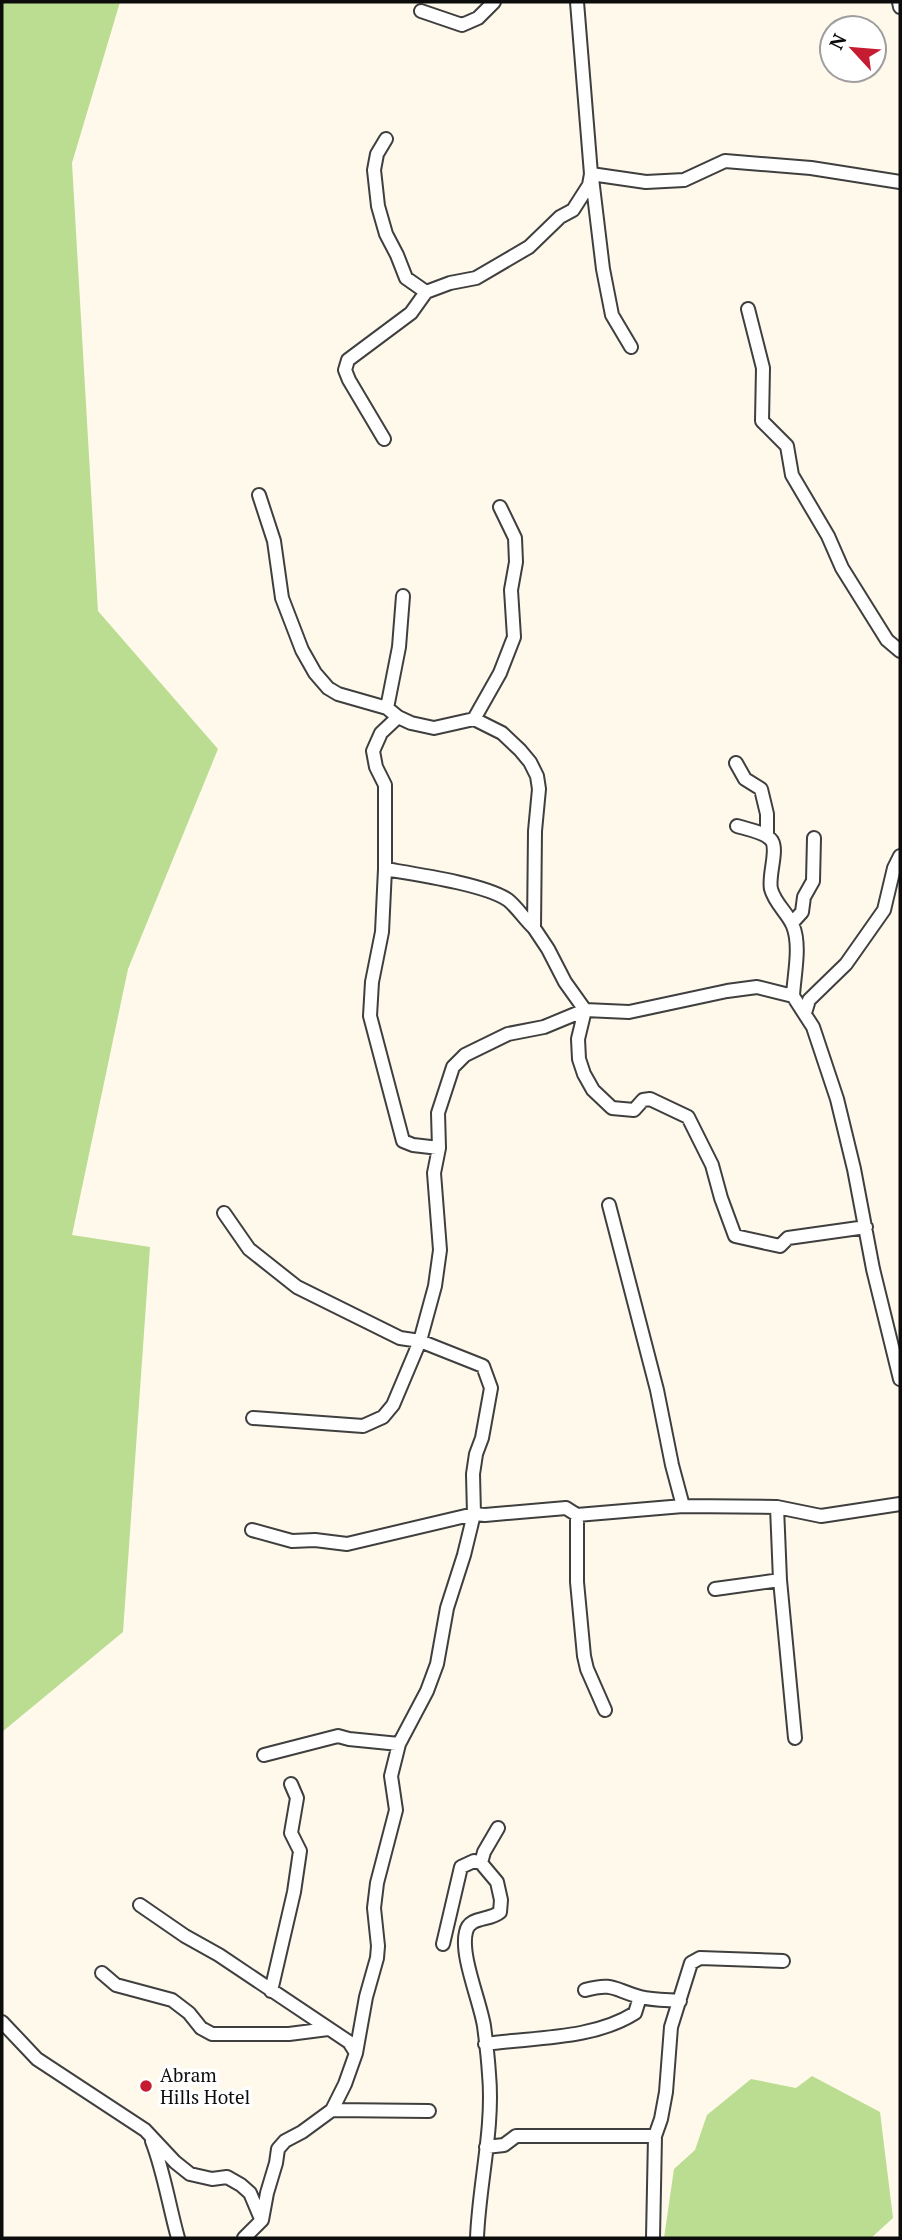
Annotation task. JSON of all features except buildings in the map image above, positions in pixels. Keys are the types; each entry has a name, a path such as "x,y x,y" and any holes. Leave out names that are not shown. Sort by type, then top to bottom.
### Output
{"street":[{"path":"421,11 463,25 478,18 494,2"},
{"path":"577,2 591,174 603,269 612,315 631,347"},
{"path":"899,2 900,7"},
{"path":"386,139 377,154 374,170 386,234 406,278 426,292"},
{"path":"591,174 646,182 684,180 725,160 811,168 900,182"},
{"path":"384,439 349,380 345,370 348,360 411,313 426,292 450,282 476,278 529,247 560,217 573,210 589,185 591,174"},
{"path":"748,309 764,368 762,421 787,446 792,475 828,536 842,568 887,640 900,651"},
{"path":"259,495 274,541 282,598 302,650 328,688 338,694 387,708 411,723 433,728 474,719 502,733 520,750 537,776 539,789 535,831 534,928"},
{"path":"474,719 500,673 514,637 511,590 516,562 514,538 500,507"},
{"path":"387,708 399,647 403,596"},
{"path":"398,717 381,733 373,751 376,767 385,785 385,869 382,932 372,982 370,1016 403,1141 439,1148"},
{"path":"736,763 745,779 761,789 767,814 767,836"},
{"path":"737,826 767,836 772,841 774,849 771,889 792,923 796,947 793,996 805,1013 820,1045 837,1099 873,1269 900,1379"},
{"path":"792,923 800,916 804,897 813,881 814,838"},
{"path":"805,1013 809,1000 846,964 884,910 894,867 900,856"},
{"path":"385,869 469,886 501,896 510,902 534,928 585,1010 578,1039 579,1059 593,1090 612,1108 634,1110 642,1100 650,1098 688,1117 712,1165 735,1236 780,1246 789,1238 866,1227"},
{"path":"253,1418 363,1426 383,1417 393,1405 420,1340 435,1286 440,1250 434,1173 439,1148 438,1113 448,1078 460,1059 508,1034 544,1027 585,1010 629,1012 757,987 793,996"},
{"path":"609,1205 657,1391 683,1506"},
{"path":"224,1213 248,1249 297,1287 400,1338 420,1340 483,1366 491,1388 482,1438 474,1464 474,1514 447,1608 437,1664 428,1691 399,1744 391,1776 396,1810 377,1883 374,1908 377,1958 345,2084 331,2110 285,2141 278,2150 262,2220 244,2238"},
{"path":"252,1530 292,1541 315,1540 347,1544 474,1514 566,1508 577,1515 683,1506 777,1507 821,1516 900,1504"},
{"path":"777,1507 780,1580 795,1738"},
{"path":"577,1515 577,1582 584,1656 605,1710"},
{"path":"715,1589 780,1580"},
{"path":"264,1755 338,1735 349,1739 399,1744"},
{"path":"271,1991 300,1851 291,1833 297,1798 291,1784"},
{"path":"481,1863 484,1852 498,1828"},
{"path":"443,1944 461,1867 474,1861 481,1863 497,1882 500,1912 494,1917 474,1921 467,1928 465,1937 484,2026 489,2073 490,2104 477,2238"},
{"path":"139,1905 328,2029 355,2043"},
{"path":"653,2238 655,2136 666,2092 671,2027 691,1963 700,1958 783,1962"},
{"path":"102,1973 116,1985 172,2000 189,2013 207,2033 289,2034 328,2029"},
{"path":"585,1990 615,1986 640,1997 680,2001"},
{"path":"485,2045 570,2034 618,2023 635,2013 640,1997"},
{"path":"2,2022 37,2059 111,2106 151,2136 190,2174 212,2179 228,2178 241,2185 250,2193 262,2220"},
{"path":"331,2110 429,2110"},
{"path":"151,2136 163,2172 169,2208 178,2238"},
{"path":"486,2147 504,2145 516,2136 655,2136"}],"green space":[{"path":"2,2 120,2 72,163 98,611 218,749 128,969 72,1235 150,1247 123,1632 2,1732"},
{"path":"812,2076 880,2112 893,2218 871,2238 664,2238 674,2169 695,2150 707,2115 751,2079 796,2088"}],"place":[{"name":"Abram Hills Hotel","path":"146,2086"}]}
